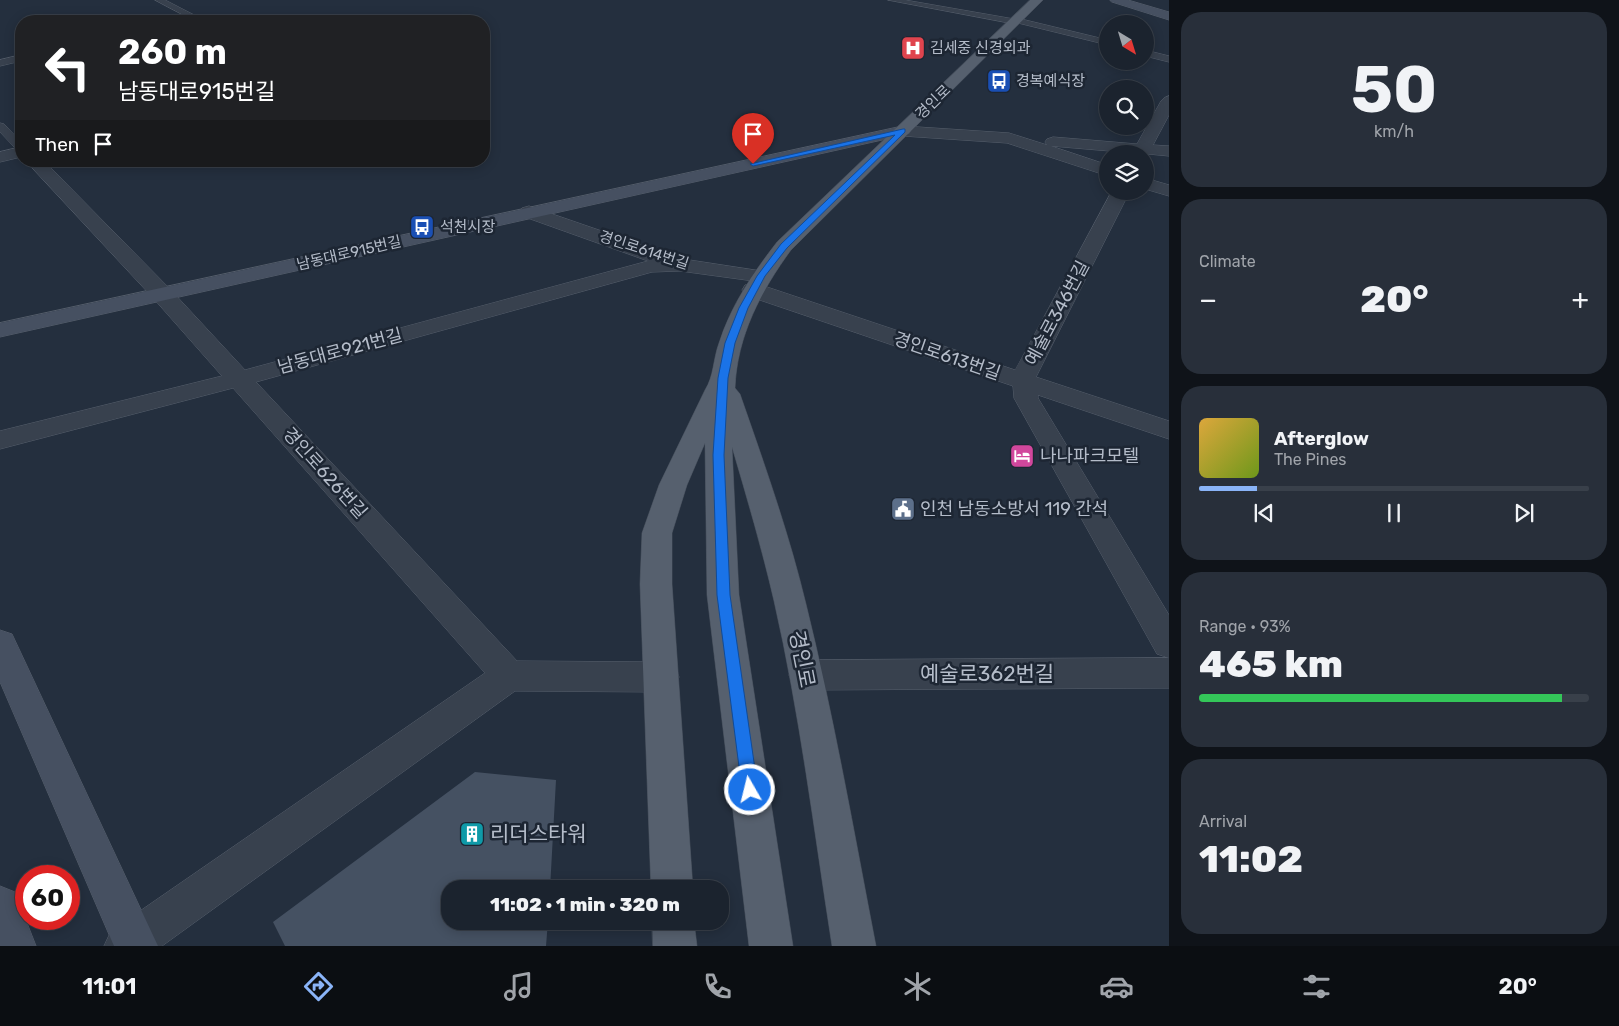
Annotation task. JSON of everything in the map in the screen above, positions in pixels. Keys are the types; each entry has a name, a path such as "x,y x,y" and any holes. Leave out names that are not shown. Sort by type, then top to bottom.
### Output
{"main road":[{"name":"경인로","path":"771,946 723,595 718,455 723,378 730,343 744,308 757,283 784,246 1037,0"},
{"name":"경인로","path":"723,378 767,515 790,602 806,675 854,946"},
{"name":"경인로","path":"672,880 656,584 657,533 673,485 723,378"},
{"path":"674,930 675,946"}],"street":[{"path":"1116,0 1169,16"},
{"path":"1144,145 1169,101"},
{"path":"903,131 1009,138 1099,147"},
{"name":"남동대로915번길","path":"0,330 903,131"},
{"path":"1009,138 1099,167"},
{"path":"1154,151 1169,151"},
{"path":"0,157 15,152"},
{"name":"경인로626번길","path":"40,167 162,294 510,676"},
{"path":"1154,186 1169,191"},
{"name":"예술로346번길","path":"1116,200 1024,375 1026,398 1169,644"},
{"name":"경인로614번길","path":"529,212 680,265 757,283"},
{"name":"남동대로921번길","path":"0,440 239,379 651,266 680,265"},
{"name":"경인로613번길","path":"757,283 1025,383 1169,430"},
{"path":"0,644 132,944 510,676 662,676"},
{"name":"예술로362번길","path":"806,675 1169,673"},
{"path":"0,907 14,946"}],"lane":[{"path":"159,0 190,15"},
{"path":"892,0 1016,21 1099,41"},
{"path":"1154,55 1169,59"},
{"path":"0,63 15,59"},
{"path":"0,126 15,143"}],"building":[{"name":"리더스타워","path":"475,772 556,780 550,880 441,880 441,930 547,930 546,946 285,946 273,922"}],"place":[{"name":"김세중 신경외과","path":"913,48"},
{"name":"경복예식장","path":"999,81"},
{"name":"석천시장","path":"422,227"},
{"name":"나나파크모텔","path":"1022,456"},
{"name":"인천 남동소방서 119 간석","path":"903,509"},
{"name":"리더스타워","path":"472,834"}],"route":[{"path":"750,790 723,595 718,455 723,378 730,343 744,308 761,276 784,246 903,131 753,164"}]}
